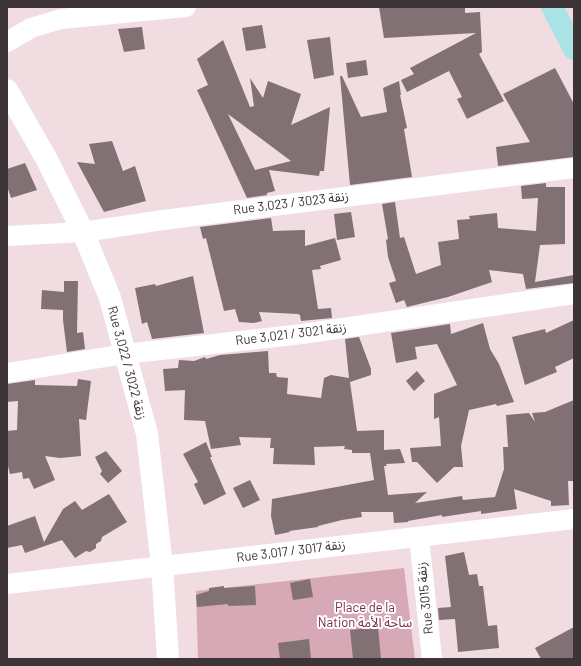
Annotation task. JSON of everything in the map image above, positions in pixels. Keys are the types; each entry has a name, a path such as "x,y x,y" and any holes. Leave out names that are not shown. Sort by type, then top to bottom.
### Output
{"main road":[{"path":"552,7 574,49"}],"street":[{"path":"7,42 31,28 61,19 186,7"},
{"name":"Rue 3,022 / زنقة 3022","path":"7,90 46,158 83,232 110,298 146,434 162,566 168,659"},
{"name":"Rue 3,023 / زنقة 3023","path":"7,236 83,232 163,220 574,168"},
{"name":"Rue 3,021 / زنقة 3021","path":"7,373 125,354 302,334 574,294"},
{"name":"Rue 3,017 / زنقة 3017","path":"7,584 574,519"},
{"name":"Rue 3015 زنقة","path":"419,537 432,659"}],"green space":[{"name":"Place de la Nation ساحة الأمة","path":"404,568 415,659 198,659 196,591"}],"building":[{"path":"379,7 465,7 465,13 480,12 482,52 479,54 504,101 467,119 457,99 462,97 449,71 407,92 401,80 414,74 410,68 476,33 384,38"},
{"path":"262,25 266,48 246,51 242,28"},
{"path":"142,27 145,49 124,52 118,29"},
{"path":"330,37 334,75 314,79 307,40"},
{"path":"223,40 250,107 254,106 250,78 263,98 268,81 301,94 291,125 330,107 324,171 320,171 319,176 269,170 275,191 267,193 267,195 247,198 197,90 208,85 197,59","holes":["228,114 291,161 255,170"]},
{"path":"366,60 368,75 348,78 346,63"},
{"path":"555,68 574,104 574,157 498,166 496,147 530,142 503,94"},
{"path":"340,76 342,76 361,117 387,112 383,88 399,81 400,95 407,128 404,129 412,177 350,185"},
{"path":"112,141 123,171 135,166 146,201 104,212 77,162 95,164 89,144"},
{"path":"25,163 37,190 11,198 7,186 7,169"},
{"path":"546,183 546,187 565,187 565,244 540,245 535,282 574,275 574,283 526,289 523,274 489,270 492,282 448,297 407,307 404,300 396,303 389,283 396,281 388,257 386,240 388,239 382,204 395,202 400,238 404,237 416,274 441,265 438,242 459,239 457,220 470,219 469,216 497,213 498,228 536,231 538,198 522,199 521,186"},
{"path":"351,212 355,237 337,240 334,214"},
{"path":"271,218 273,231 305,230 305,246 335,238 341,260 320,266 321,269 312,270 318,309 331,308 332,318 301,321 300,315 298,314 259,312 262,321 254,323 239,322 235,309 224,311 206,238 203,239 200,227"},
{"path":"193,276 204,333 152,339 147,322 142,324 135,288 155,284 156,286"},
{"path":"64,281 78,281 77,333 83,332 85,349 67,352 63,310 41,309 42,290 64,292"},
{"path":"574,320 574,358 555,367 557,372 525,385 512,337 545,329 546,333"},
{"path":"483,323 490,349 499,364 514,402 469,410 461,446 463,467 454,467 437,483 417,462 412,462 410,448 441,446 439,417 434,419 434,394 457,385 437,344 415,347 417,359 396,363 391,333 450,324 451,334"},
{"path":"359,337 371,369 371,375 350,382 357,431 384,430 384,450 400,449 405,463 386,464 387,466 384,466 388,495 427,492 415,503 462,496 463,500 495,497 504,469 503,447 508,447 506,415 529,413 535,422 532,413 545,412 574,400 574,481 568,481 569,505 551,506 551,501 514,489 517,509 481,514 481,511 442,517 442,515 408,522 394,523 393,512 361,512 362,517 275,535 271,516 272,499 374,480 370,453 352,453 352,450 344,449 345,446 314,447 315,465 273,464 274,448 270,448 271,438 239,437 241,445 211,449 205,421 184,420 185,390 165,391 163,369 178,368 179,360 194,361 205,357 206,359 220,355 268,351 269,373 276,373 277,377 288,378 287,394 321,398 324,378 331,375 349,378 345,339"},
{"path":"417,371 425,381 414,391 406,381"},
{"path":"78,379 91,381 86,420 79,419 81,456 60,458 45,456 55,480 34,489 29,478 23,479 22,472 10,474 7,462 7,431 17,430 18,401 7,402 7,384 35,380 35,385 77,386"},
{"path":"206,442 212,457 210,457 226,494 204,505 194,484 198,482 183,454"},
{"path":"106,451 122,471 108,483 100,474 102,471 95,457"},
{"path":"250,480 260,500 243,508 233,488"},
{"path":"109,494 127,522 102,537 101,541 96,544 96,548 90,552 86,551 75,558 62,540 25,553 22,545 7,548 7,526 35,516 44,542 63,509 75,501 82,510"},
{"path":"464,552 469,575 477,574 479,586 483,586 488,626 497,625 499,648 458,652 455,619 439,620 438,608 451,607 445,556"},
{"path":"310,579 313,597 293,600 290,583"},
{"path":"224,586 224,588 255,586 256,605 228,606 228,604 197,607 196,595 209,591 209,588"},
{"path":"378,627 381,659 353,659 350,630"},
{"path":"574,627 574,659 541,659 535,648"},
{"path":"309,639 311,659 280,659 278,643"}]}
